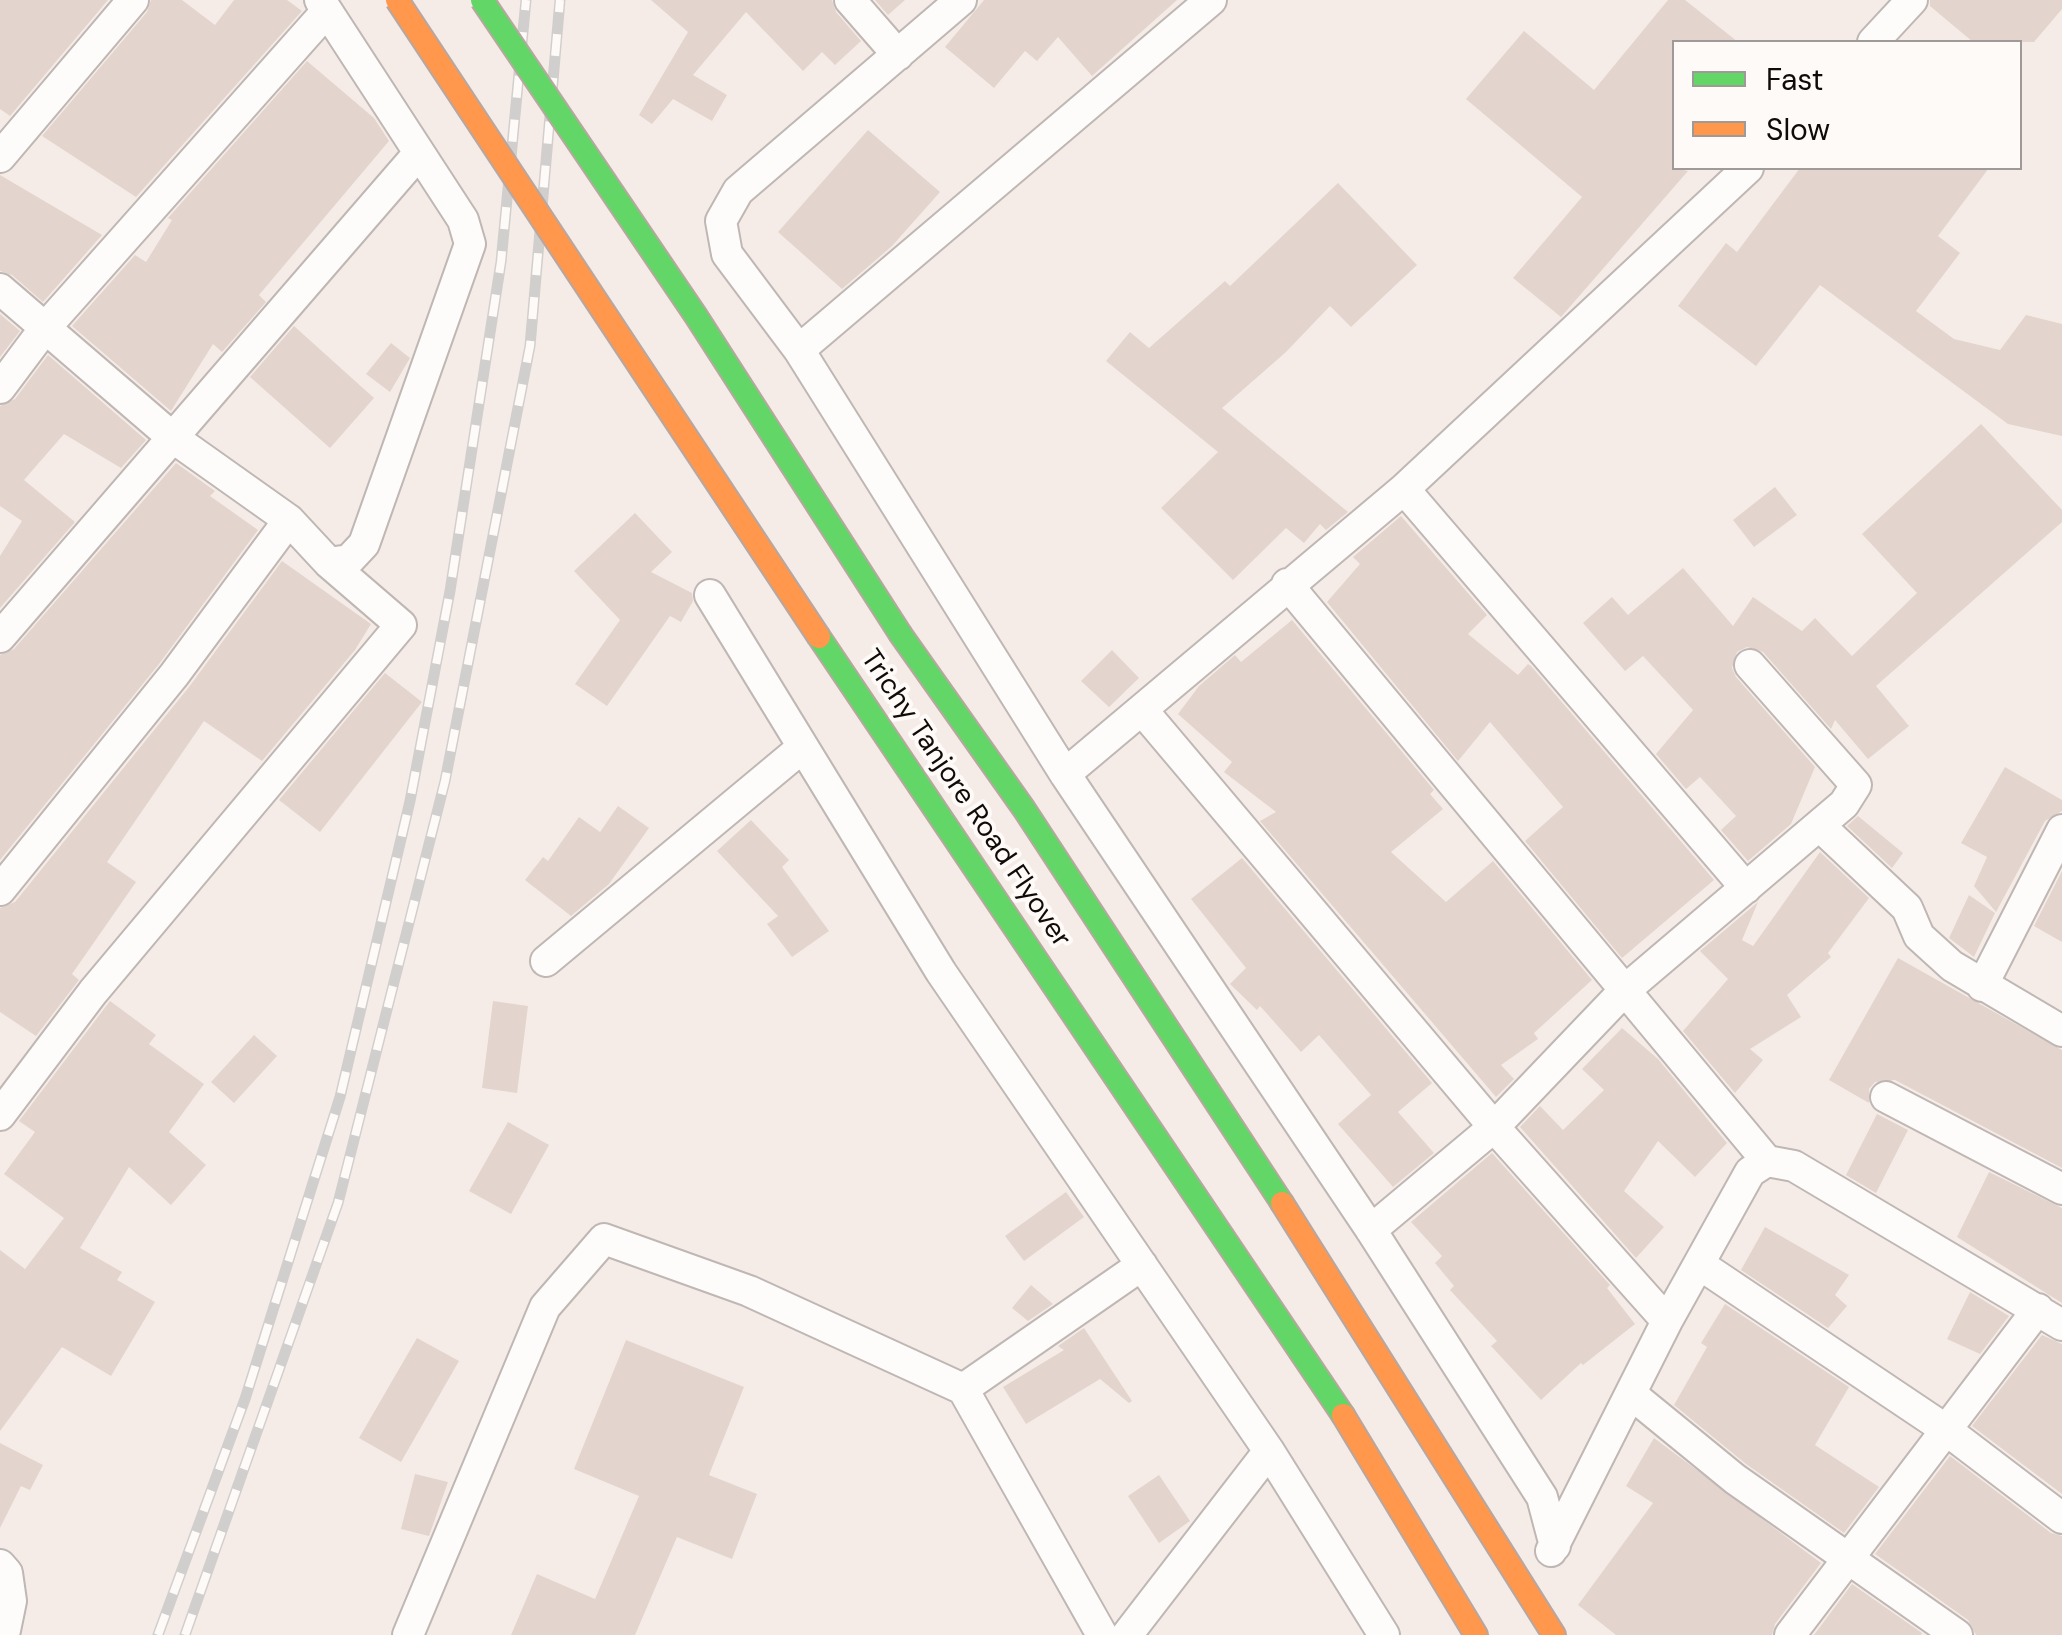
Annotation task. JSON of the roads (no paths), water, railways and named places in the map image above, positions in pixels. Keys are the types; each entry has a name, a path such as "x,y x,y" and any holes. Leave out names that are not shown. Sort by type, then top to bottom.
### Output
{"highway":[{"name":"Trichy Tanjore Road Flyover","path":"397,0 1333,1400 1476,1635"},
{"name":"Trichy Tanjore Road Flyover","path":"482,0 696,316 901,636 1024,809 1216,1099 1554,1635"}],"street":[{"path":"0,157 133,0"},
{"path":"850,0 898,55"},
{"path":"960,0 738,191 721,221 727,254 799,350 1064,774 1371,1230 1542,1497 1555,1546"},
{"path":"799,350 1211,0"},
{"path":"1876,40 1912,0"},
{"path":"0,388 45,328 324,5 463,220 470,244 364,544 349,560 330,564"},
{"path":"0,637 419,154"},
{"path":"1064,774 1404,489 1746,170"},
{"path":"0,289 172,437 289,520 330,564 401,625 93,992 0,1115"},
{"path":"1404,489 1746,888"},
{"path":"0,890 174,675 289,520"},
{"path":"1286,584 1767,1161 1794,1166 2050,1317 1945,1429 1790,1635"},
{"path":"710,595 941,972 1269,1451 1384,1635"},
{"path":"1371,1230 1494,1126 1624,991 1821,827 1856,784 1750,665"},
{"path":"1143,711 1494,1126 1667,1321"},
{"path":"546,962 804,747"},
{"path":"1821,827 1907,908 1918,936 1982,986 2062,1031"},
{"path":"1982,986 2062,830"},
{"path":"1886,1097 2062,1189"},
{"path":"1526,1586 1555,1546 1667,1321 1750,1172 1767,1161"},
{"path":"408,1635 546,1306 604,1239 749,1291 963,1389 1102,1635"},
{"path":"1699,1264 1945,1429 2062,1518"},
{"path":"963,1389 1142,1265"},
{"path":"1632,1394 1734,1478 1957,1635"},
{"path":"1127,1635 1269,1451"},
{"path":"0,1565 6,1573 11,1600 4,1635"}],"railway":[{"path":"158,1635 245,1399 340,1097 410,801 450,591 501,262 526,0"},
{"path":"185,1635 338,1203 445,781 530,346 560,0"}]}
